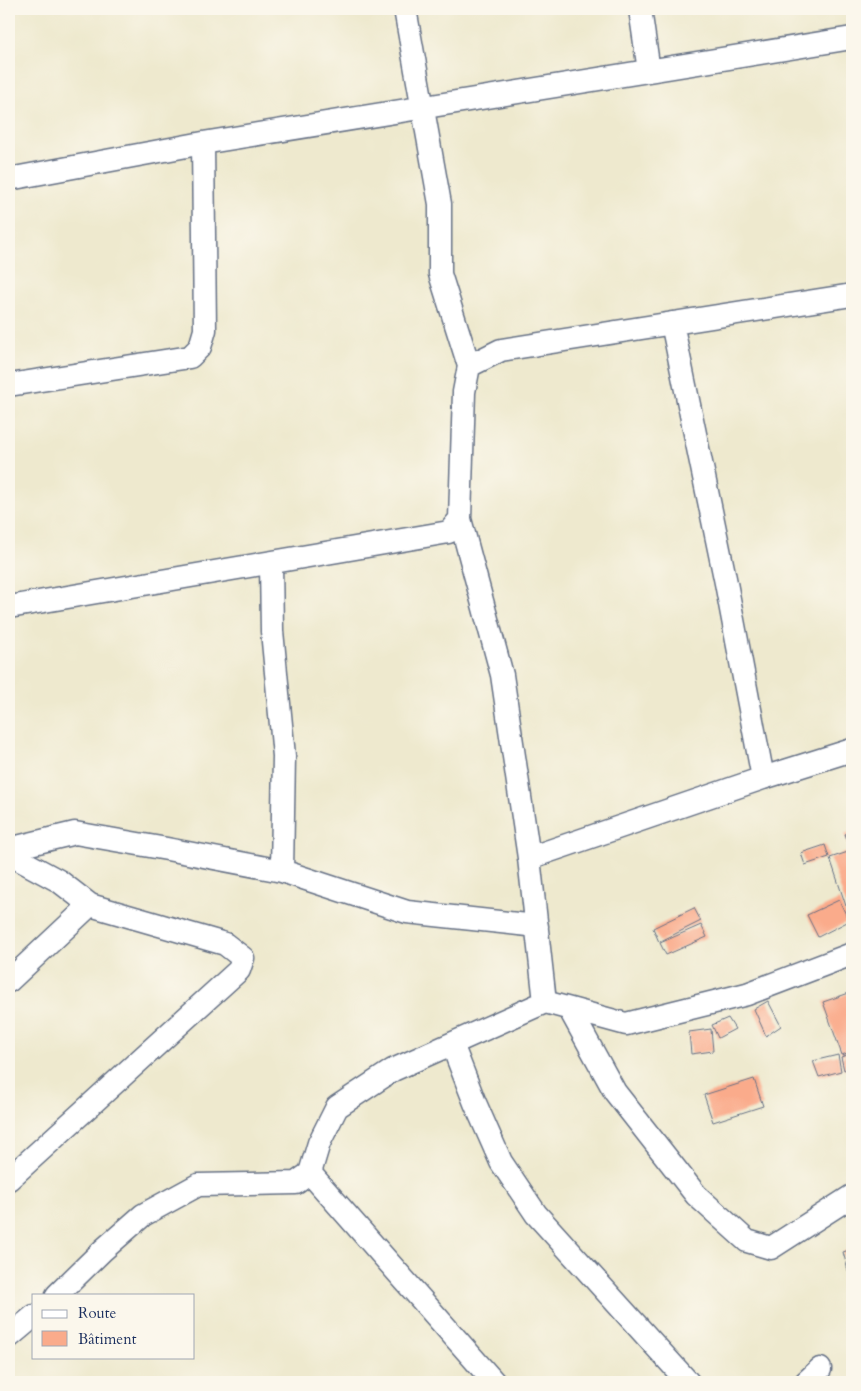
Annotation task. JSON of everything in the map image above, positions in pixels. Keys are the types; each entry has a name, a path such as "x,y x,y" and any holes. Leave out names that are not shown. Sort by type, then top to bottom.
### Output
{"street":[{"path":"405,9 440,204 440,274 469,366 464,392 460,519 502,675 529,858 545,1002"},
{"path":"640,9 649,71"},
{"path":"9,179 202,143 852,38"},
{"path":"9,385 190,357 200,347 204,330 202,143"},
{"path":"469,366 501,350 852,295"},
{"path":"672,323 726,583 763,778"},
{"path":"9,607 449,532 460,519"},
{"path":"271,563 272,632 284,756 282,871"},
{"path":"529,858 763,778 852,750"},
{"path":"9,849 75,833 282,871 407,912 537,926"},
{"path":"9,854 59,881 90,904 225,944 243,958 239,970 9,1179"},
{"path":"9,981 90,904"},
{"path":"58,1294 103,1250 144,1215 198,1185 296,1183 310,1174 319,1143 337,1107 393,1070 545,1002 626,1024 747,994 852,954"},
{"path":"570,1010 616,1092 696,1195 747,1241 771,1248 852,1196"},
{"path":"452,1044 501,1162 536,1214 688,1382"},
{"path":"310,1174 494,1382"},
{"path":"9,1337 32,1318"}],"building":[{"path":"852,831 852,903 846,906 830,858 851,851 845,834"},
{"path":"825,845 829,857 805,865 801,853"},
{"path":"839,900 849,921 818,937 807,915"},
{"path":"694,908 701,921 659,942 653,928"},
{"path":"701,925 707,937 666,955 660,943"},
{"path":"852,992 852,1051 842,1055 823,1002"},
{"path":"768,1001 781,1026 766,1036 754,1009"},
{"path":"728,1018 735,1029 718,1038 712,1025"},
{"path":"711,1029 713,1051 691,1054 689,1032"},
{"path":"852,1053 852,1067 844,1070 841,1057"},
{"path":"838,1055 841,1071 819,1077 813,1061"},
{"path":"754,1079 763,1106 713,1122 704,1095"},
{"path":"852,1249 852,1285 843,1252"}]}
